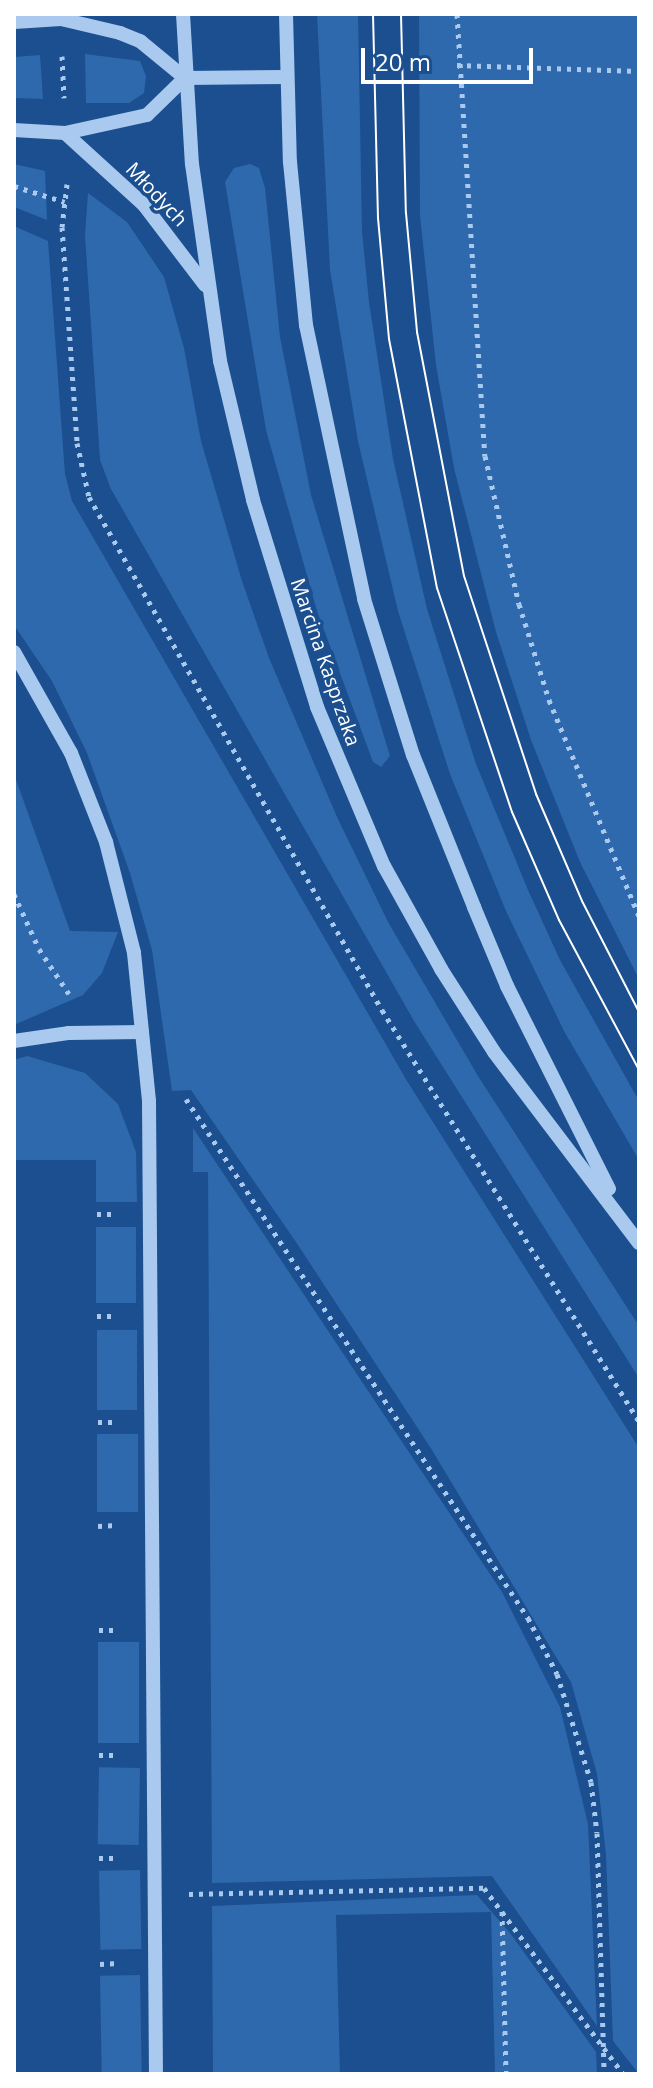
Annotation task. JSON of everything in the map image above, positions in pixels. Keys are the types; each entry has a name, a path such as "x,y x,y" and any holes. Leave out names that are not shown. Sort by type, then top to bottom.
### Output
{"street":[{"name":"Marcina Kasprzaka","path":"183,14 185,78 209,291 236,437 317,707 360,814 410,914 466,1010 639,1242"},
{"name":"Marcina Kasprzaka","path":"286,14 287,77 306,325 344,525 383,666 443,832 507,986 639,1242"},
{"path":"14,22 63,16 140,41 185,78 287,77"},
{"path":"14,130 65,133 147,115 185,78"},
{"name":"Młodych","path":"65,133 165,229 209,291"},
{"path":"14,652 71,753 106,842 134,953 149,1101 156,2074"},
{"path":"14,1041 100,1032 142,1032"}],"path":[{"path":"457,14 457,65 485,456 519,604 549,700 639,916"},
{"path":"62,53 64,102"},
{"path":"457,65 639,71"},
{"path":"67,178 65,202 77,443 89,497 382,1010 639,1421"},
{"path":"14,186 65,202"},
{"path":"14,894 39,949 100,1032"},
{"path":"149,1101 189,1099 528,1618 557,1674 577,1729 594,1807 604,2074"},
{"path":"97,1214 107,1214"},
{"path":"97,1316 107,1316"},
{"path":"98,1422 109,1422"},
{"path":"98,1526 112,1525"},
{"path":"99,1630 112,1630"},
{"path":"99,1755 115,1755"},
{"path":"99,1858 119,1858"},
{"path":"154,1895 484,1888 502,1908 623,2074"},
{"path":"502,1908 506,2074"},
{"path":"100,1964 119,1963"}],"shaded area":[{"path":"317,14 358,14 362,232 369,302 393,459 427,609 476,764 528,890 560,960 639,1101 639,1160 564,1031 506,911 450,774 398,611 358,441 330,270"},
{"path":"419,14 639,14 639,979 580,862 531,740 496,632 454,468 436,365 420,216"},
{"path":"85,54 140,61 146,76 144,93 129,103 86,103"},
{"path":"40,55 43,99 14,98 14,57"},
{"path":"14,164 45,171 47,220 14,207"},
{"path":"250,164 259,168 265,188 280,337 311,495 390,756 381,767 373,762 317,611 266,430 225,182 234,168"},
{"path":"88,193 127,222 164,277 184,348 201,441 242,581 269,658 337,817 388,922 478,1076 639,1326 639,1378 414,1021 111,489 100,460 85,235"},
{"path":"14,226 48,241 65,474 72,501 407,1081 639,1448 639,2074 613,2041 606,1855 597,1774 571,1682 432,1450 298,1245 191,1090 172,1091 152,950 130,873 87,753 52,681 14,625"},
{"path":"14,774 70,931 118,932 102,973 83,995 14,1025"},
{"path":"27,1056 85,1073 118,1104 136,1152 137,1202 96,1202 96,1160 14,1160 14,1060"},
{"path":"193,1128 502,1592 560,1707 588,1824 597,2026 492,1876 212,1883 208,1172 193,1172"},
{"path":"96,1227 136,1227 136,1303 96,1303"},
{"path":"97,1330 137,1330 137,1410 97,1410"},
{"path":"97,1434 138,1434 138,1512 97,1512"},
{"path":"98,1642 139,1642 139,1743 98,1743"},
{"path":"99,1767 140,1768 139,1845 98,1844"},
{"path":"140,1870 141,1949 100,1950 99,1871"},
{"path":"477,1895 510,1933 596,2052 597,2074 495,2074 491,1912 336,1915 340,2074 213,2074 212,1906"},
{"path":"140,1975 142,2074 102,2074 100,1976"}],"tram line":[{"path":"373,14 378,218 389,339 437,588 512,812 559,920 639,1070"},
{"path":"401,14 406,213 417,332 464,576 536,794 582,901 639,1012"}]}
